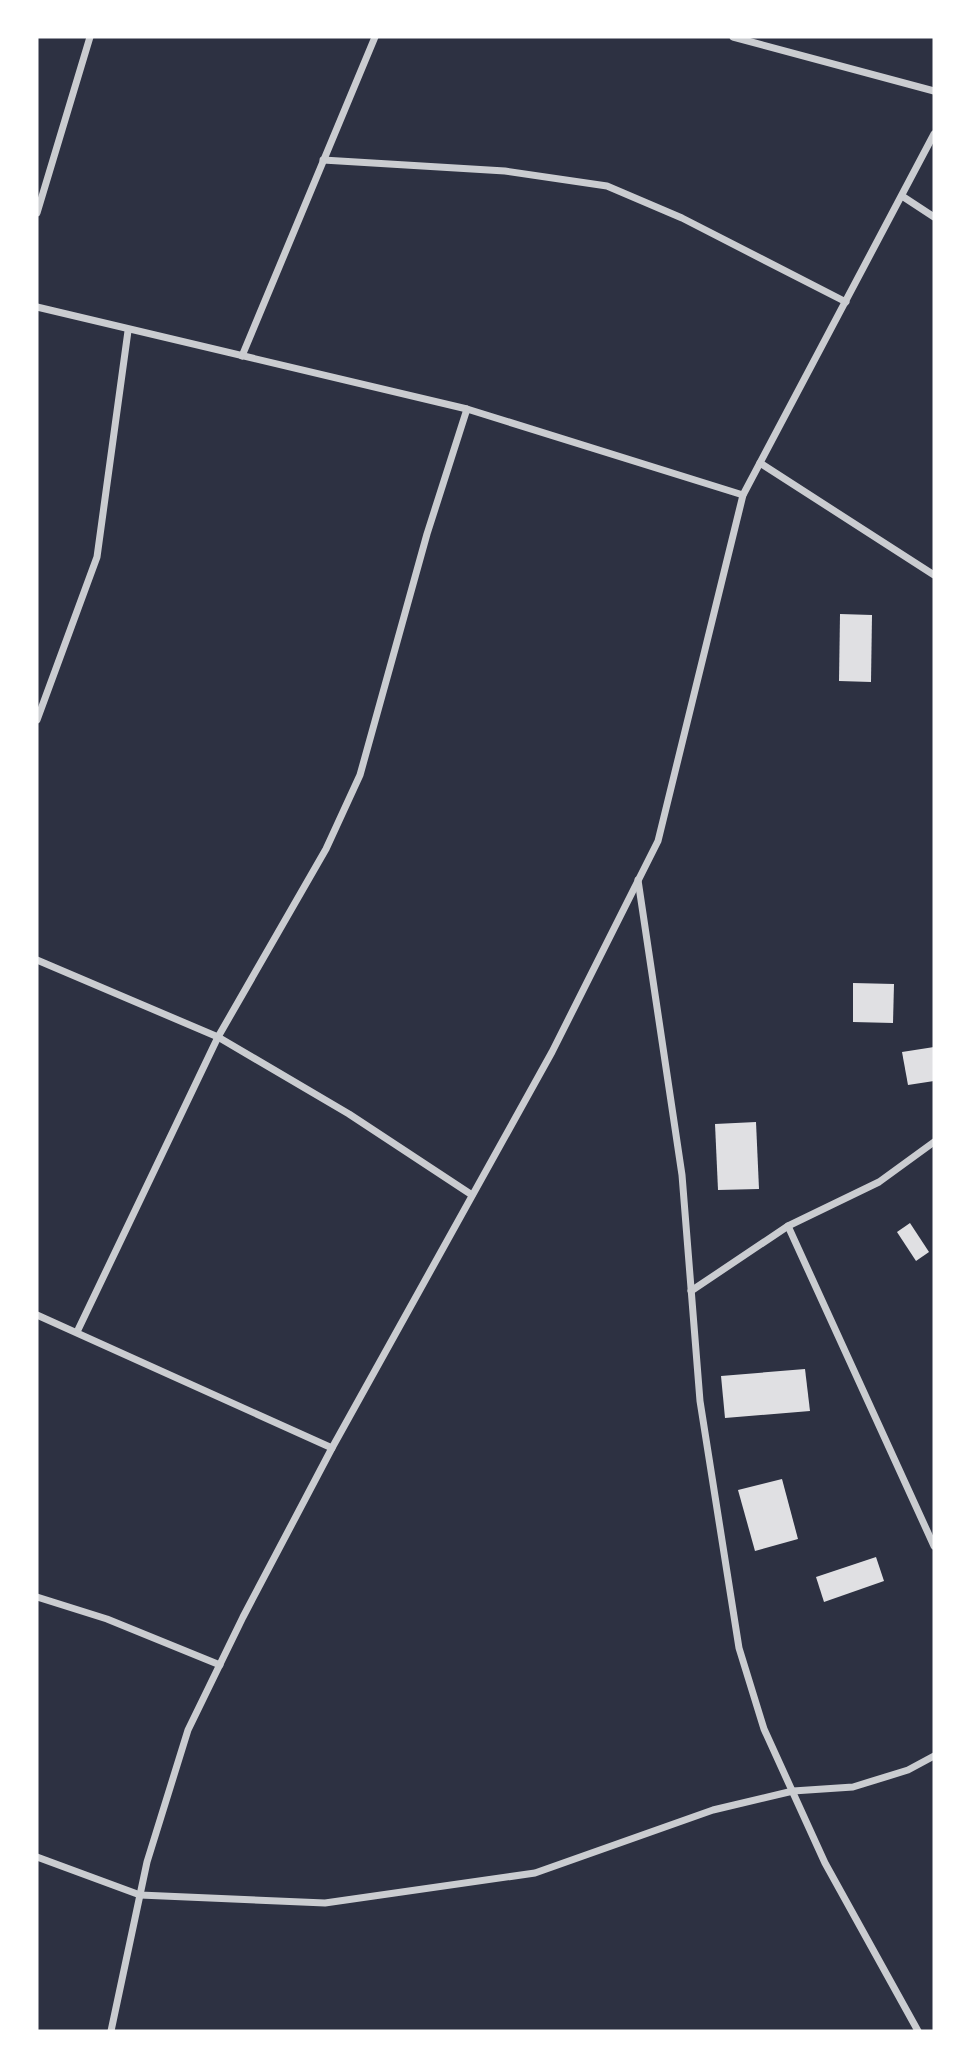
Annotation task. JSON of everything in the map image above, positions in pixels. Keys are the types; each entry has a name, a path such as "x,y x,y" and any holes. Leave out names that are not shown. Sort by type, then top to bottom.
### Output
{"street":[{"path":"37,213 90,37"},
{"path":"242,356 375,37"},
{"path":"733,37 934,91"},
{"path":"111,2031 140,1895 188,1730 332,1448 552,1052 658,841 743,495 934,134"},
{"path":"323,160 505,171 607,186 682,218 846,302"},
{"path":"902,196 934,217"},
{"path":"37,307 128,331 467,409 743,495"},
{"path":"37,720 97,557 128,331"},
{"path":"76,1332 218,1037 326,849 360,775 427,534 467,409"},
{"path":"760,463 934,575"},
{"path":"638,880 682,1175 700,1401 739,1648 764,1729 825,1863 918,2031"},
{"path":"37,960 218,1037 349,1114 472,1195"},
{"path":"691,1291 788,1226 879,1182 934,1142"},
{"path":"788,1226 934,1546"},
{"path":"37,1315 332,1448"},
{"path":"37,1597 107,1619 220,1665"},
{"path":"37,1857 140,1895 325,1903 535,1873 713,1810 793,1791 853,1787 908,1770 934,1756"}],"building":[{"path":"840,614 872,615 871,682 839,681"},
{"path":"853,983 894,984 893,1023 853,1022"},
{"path":"934,1047 934,1081 908,1085 902,1052"},
{"path":"756,1122 759,1189 718,1190 715,1124"},
{"path":"910,1223 929,1252 916,1261 897,1232"},
{"path":"805,1369 810,1411 725,1418 721,1376"},
{"path":"782,1479 798,1539 755,1551 738,1490"},
{"path":"876,1557 884,1581 824,1602 816,1577"}]}
